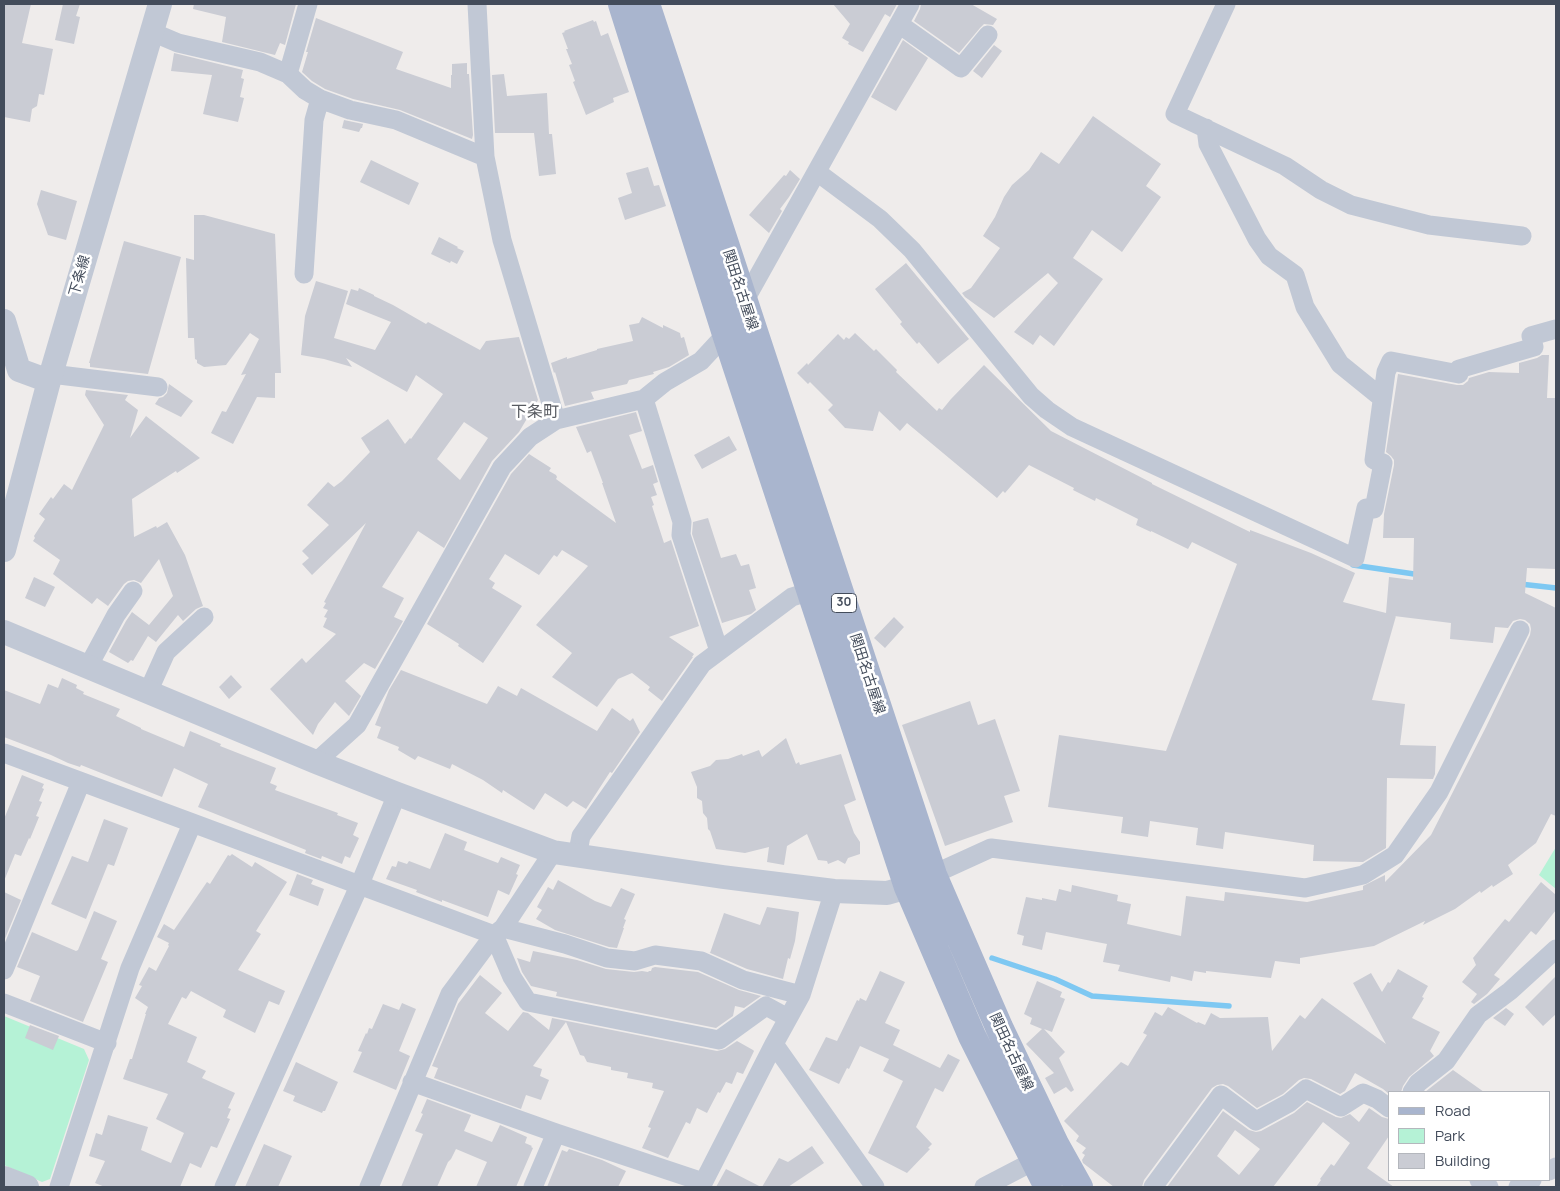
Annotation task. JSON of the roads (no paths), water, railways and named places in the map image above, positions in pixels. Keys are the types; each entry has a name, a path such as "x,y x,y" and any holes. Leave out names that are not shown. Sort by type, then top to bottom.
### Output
{"main road":[{"name":"関田名古屋線","path":"622,4 726,334 908,887 972,1036 1048,1187"},
{"name":"関田名古屋線","path":"646,4 933,875 999,1027 1055,1144 1079,1187"}],"street":[{"name":"下条線","path":"4,550 50,378 160,4"},
{"path":"288,74 308,4"},
{"path":"477,4 485,157 502,240 556,420"},
{"path":"316,762 357,725 502,467 530,437 556,420 644,399 665,382 701,361 726,334 910,4"},
{"path":"1226,4 1175,114 1285,166 1321,190 1351,204 1429,226 1522,236"},
{"path":"899,24 961,68 988,34"},
{"path":"152,32 178,43 260,62 288,74 305,90 320,99 350,110 396,120 485,157"},
{"path":"304,274 314,120 320,99"},
{"path":"1206,128 1208,144 1257,239 1269,256 1295,275 1305,307 1340,364 1382,398"},
{"path":"816,172 880,219 912,250 1030,396 1048,410 1072,427 1356,558 1366,508 1374,509 1383,463 1374,460 1386,372 1391,361 1459,374 1459,370 1534,347 1531,336 1556,330"},
{"path":"4,322 19,370 50,378 158,387"},
{"path":"644,399 682,522 681,535 719,651"},
{"path":"577,856 581,836 702,664 792,597 811,590"},
{"path":"88,667 116,615 133,591"},
{"path":"148,692 166,652 204,617"},
{"path":"4,632 316,762 553,852 834,891 887,894 908,887 991,848 1305,888 1363,875 1395,855 1439,792 1520,630"},
{"path":"4,754 192,824 499,931 565,944 607,958 635,961 655,955 701,961 743,980 800,995"},
{"path":"4,970 81,782"},
{"path":"224,1187 360,884 397,794"},
{"path":"59,1187 130,968 192,824"},
{"path":"369,1187 450,994 499,931 553,852"},
{"path":"412,1082 702,1185 800,995 834,891"},
{"path":"499,931 512,977 528,1002 719,1040 766,1006 788,1018"},
{"path":"1413,1091 1418,1083 1446,1061 1478,1015 1510,991 1556,949"},
{"path":"4,1003 107,1043"},
{"path":"774,1044 874,1187"},
{"path":"1153,1187 1221,1095 1256,1121 1289,1103 1306,1089 1340,1106 1363,1093 1377,1099 1388,1107"},
{"path":"532,1187 556,1133"},
{"path":"984,1187 1034,1161"},
{"path":"4,1178 27,1187"},
{"path":"1518,1187 1530,1181"}],"waterway":[{"path":"1353,565 1421,575"},
{"path":"1520,584 1556,588"},
{"path":"992,958 1055,979 1092,996 1229,1006"}],"district":[{"name":"下条町","path":"535,413"}]}
